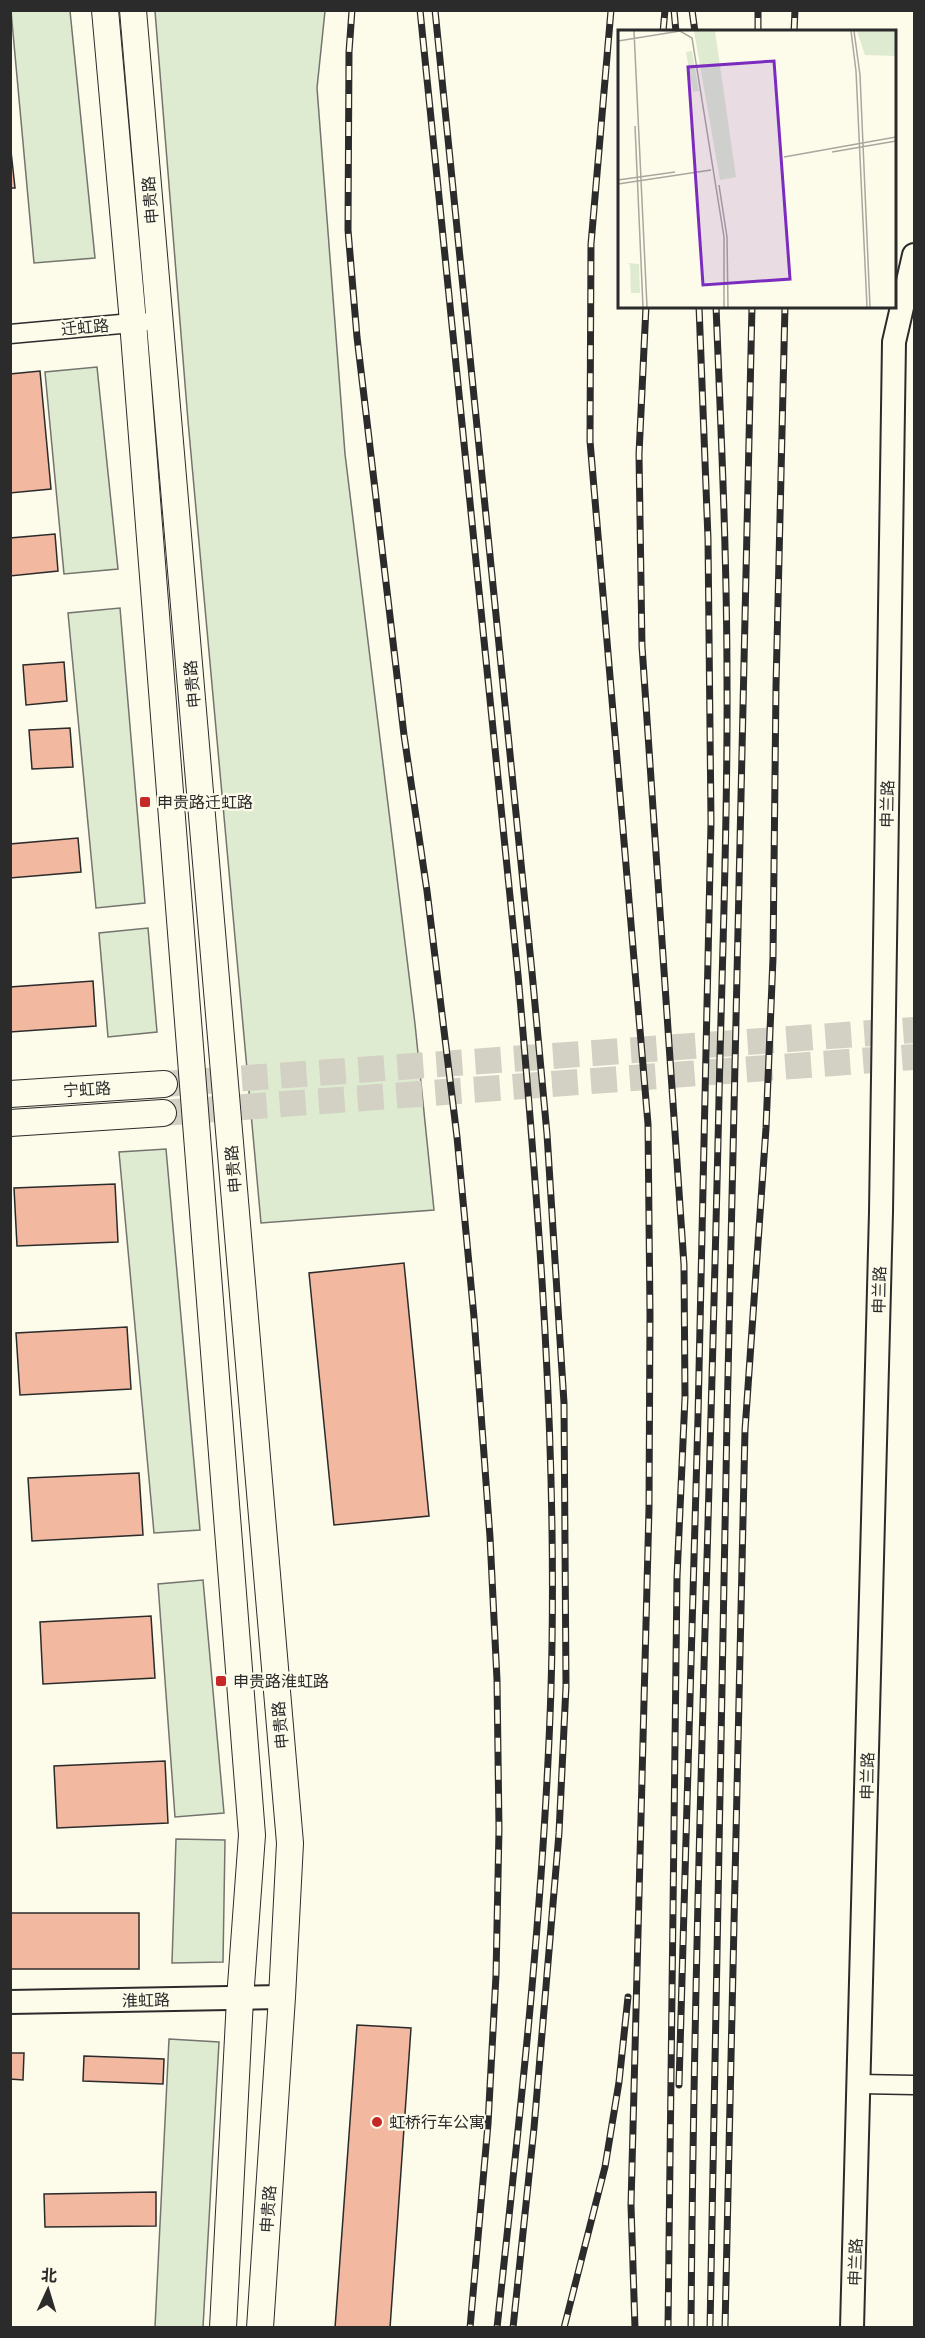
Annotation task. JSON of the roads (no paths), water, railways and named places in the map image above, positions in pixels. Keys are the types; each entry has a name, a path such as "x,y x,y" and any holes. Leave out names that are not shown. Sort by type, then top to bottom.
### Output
{"main road":[{"name":"申贵路","path":"105,10 133,322 252,1834 240,1999 223,2328"},
{"name":"申贵路","path":"133,10 290,1844 260,2328"},
{"name":"宁虹路","path":"10,1094 164,1084"},
{"name":"宁虹路","path":"10,1123 163,1113"}],"street":[{"name":"申兰路","path":"852,2328 881,1212 894,342 915,255"},
{"name":"迁虹路","path":"10,334 160,320"},
{"name":"淮虹路","path":"10,2002 282,1997"},
{"path":"860,2084 915,2085"}],"tunnel":[{"path":"164,1084 914,1030"},
{"path":"163,1113 914,1057"}],"railway":[{"path":"352,10 349,52 348,230 357,337 404,735 427,891 457,1137 474,1317 490,1537 497,1680 499,1829 496,1975 488,2124 470,2328"},
{"path":"420,10 518,975 540,1242 552,1510 551,1689 543,1849 530,2009 497,2328"},
{"path":"435,10 532,972 547,1134 564,1403 566,1686 559,1833 534,2128 513,2328"},
{"path":"611,10 591,244 590,441 648,1124 650,1314 649,1508 631,2205 635,2328"},
{"path":"663,30 665,10"},
{"path":"674,10 676,30"},
{"path":"692,10 695,30"},
{"path":"758,10 758,30"},
{"path":"794,30 795,10"},
{"path":"646,308 639,454 642,646 684,1265 685,1397 677,1577 668,2328"},
{"path":"679,2085 698,1417 711,822 708,539 699,308"},
{"path":"691,2328 699,1867 727,786 726,588 716,308"},
{"path":"710,2328 727,1421 752,308"},
{"path":"725,2328 745,1430 766,1128 773,958 776,686 785,308"},
{"path":"564,2328 605,2167 619,2082 628,1997"}],"place":[{"name":"申贵路迁虹路","path":"145,802"},
{"name":"申贵路淮虹路","path":"221,1681"},
{"name":"虹桥行车公寓","path":"377,2122"}]}
